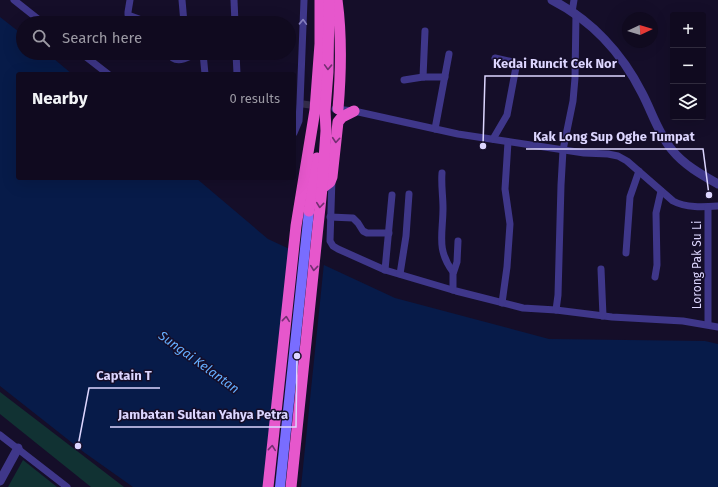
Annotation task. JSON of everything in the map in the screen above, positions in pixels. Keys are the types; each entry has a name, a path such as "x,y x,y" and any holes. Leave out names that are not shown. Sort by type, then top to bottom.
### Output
{"highway":[{"path":"315,0 317,96 328,109"},
{"path":"317,96 320,44 320,0"},
{"path":"291,487 307,228 322,188 328,109 329,0"},
{"path":"309,211 328,109 340,85 339,16 337,0"},
{"path":"339,16 344,0"},
{"path":"268,487 307,228 328,109"},
{"path":"322,188 330,182 332,177 338,122 342,117 354,112"}],"main road":[{"path":"280,487 309,211"}],"street":[{"path":"14,0 34,16"},
{"path":"130,0 128,14 130,16"},
{"path":"182,0 183,16"},
{"path":"234,0 235,16"},
{"path":"296,128 299,121 302,103 304,0"},
{"path":"552,0 574,13 605,39 632,75 661,134 672,151 688,165 718,184"},
{"path":"556,310 558,295 563,150 573,101 575,78 574,0"},
{"path":"423,77 425,31"},
{"path":"435,129 449,54"},
{"path":"493,139 507,115 516,67 513,62 495,58"},
{"path":"90,60 105,72"},
{"path":"204,60 205,72"},
{"path":"236,60 237,72"},
{"path":"404,80 423,77 445,77"},
{"path":"328,109 354,112 458,134 584,153 618,156 627,160 673,201 679,204 708,207 718,206"},
{"path":"502,303 507,268 510,224 505,188 508,142"},
{"path":"626,253 630,197 639,171"},
{"path":"442,173 441,184 443,208 441,246 453,272"},
{"path":"332,177 330,241 333,246 385,270 453,290 523,308 556,310 603,316 682,321 708,324 718,327"},
{"path":"655,277 657,266 656,212 661,191"},
{"path":"400,274 406,236 409,194"},
{"path":"385,270 392,195"},
{"name":"Lorong Pak Su Li","path":"708,207 708,324"},
{"path":"330,217 353,218 363,231 367,233 389,233"},
{"path":"453,290 453,272 457,262 458,241"},
{"path":"601,269 603,316"},
{"path":"0,435 67,487"},
{"path":"0,469 15,446"},
{"path":"0,481 15,446"}],"green space":[{"path":"0,392 124,487 91,487 0,414"},
{"path":"23,460 57,487 8,487"}],"water":[{"name":"Sungai Kelantan","path":"0,17 16,30 16,60 55,60 70,72 16,72 16,180 198,180 268,239 395,298 549,339 705,341 718,344 718,487 133,487 85,453 0,386"}],"pier":[{"path":"292,248 324,263 301,487 265,487"}],"tunnel":[{"path":"303,104 335,109"}],"place":[{"name":"Kedai Runcit Cek Nor","path":"483,146"},
{"name":"Kak Long Sup Oghe Tumpat","path":"709,195"},
{"name":"Jambatan Sultan Yahya Petra","path":"297,356"},
{"name":"Captain T","path":"78,446"}]}
